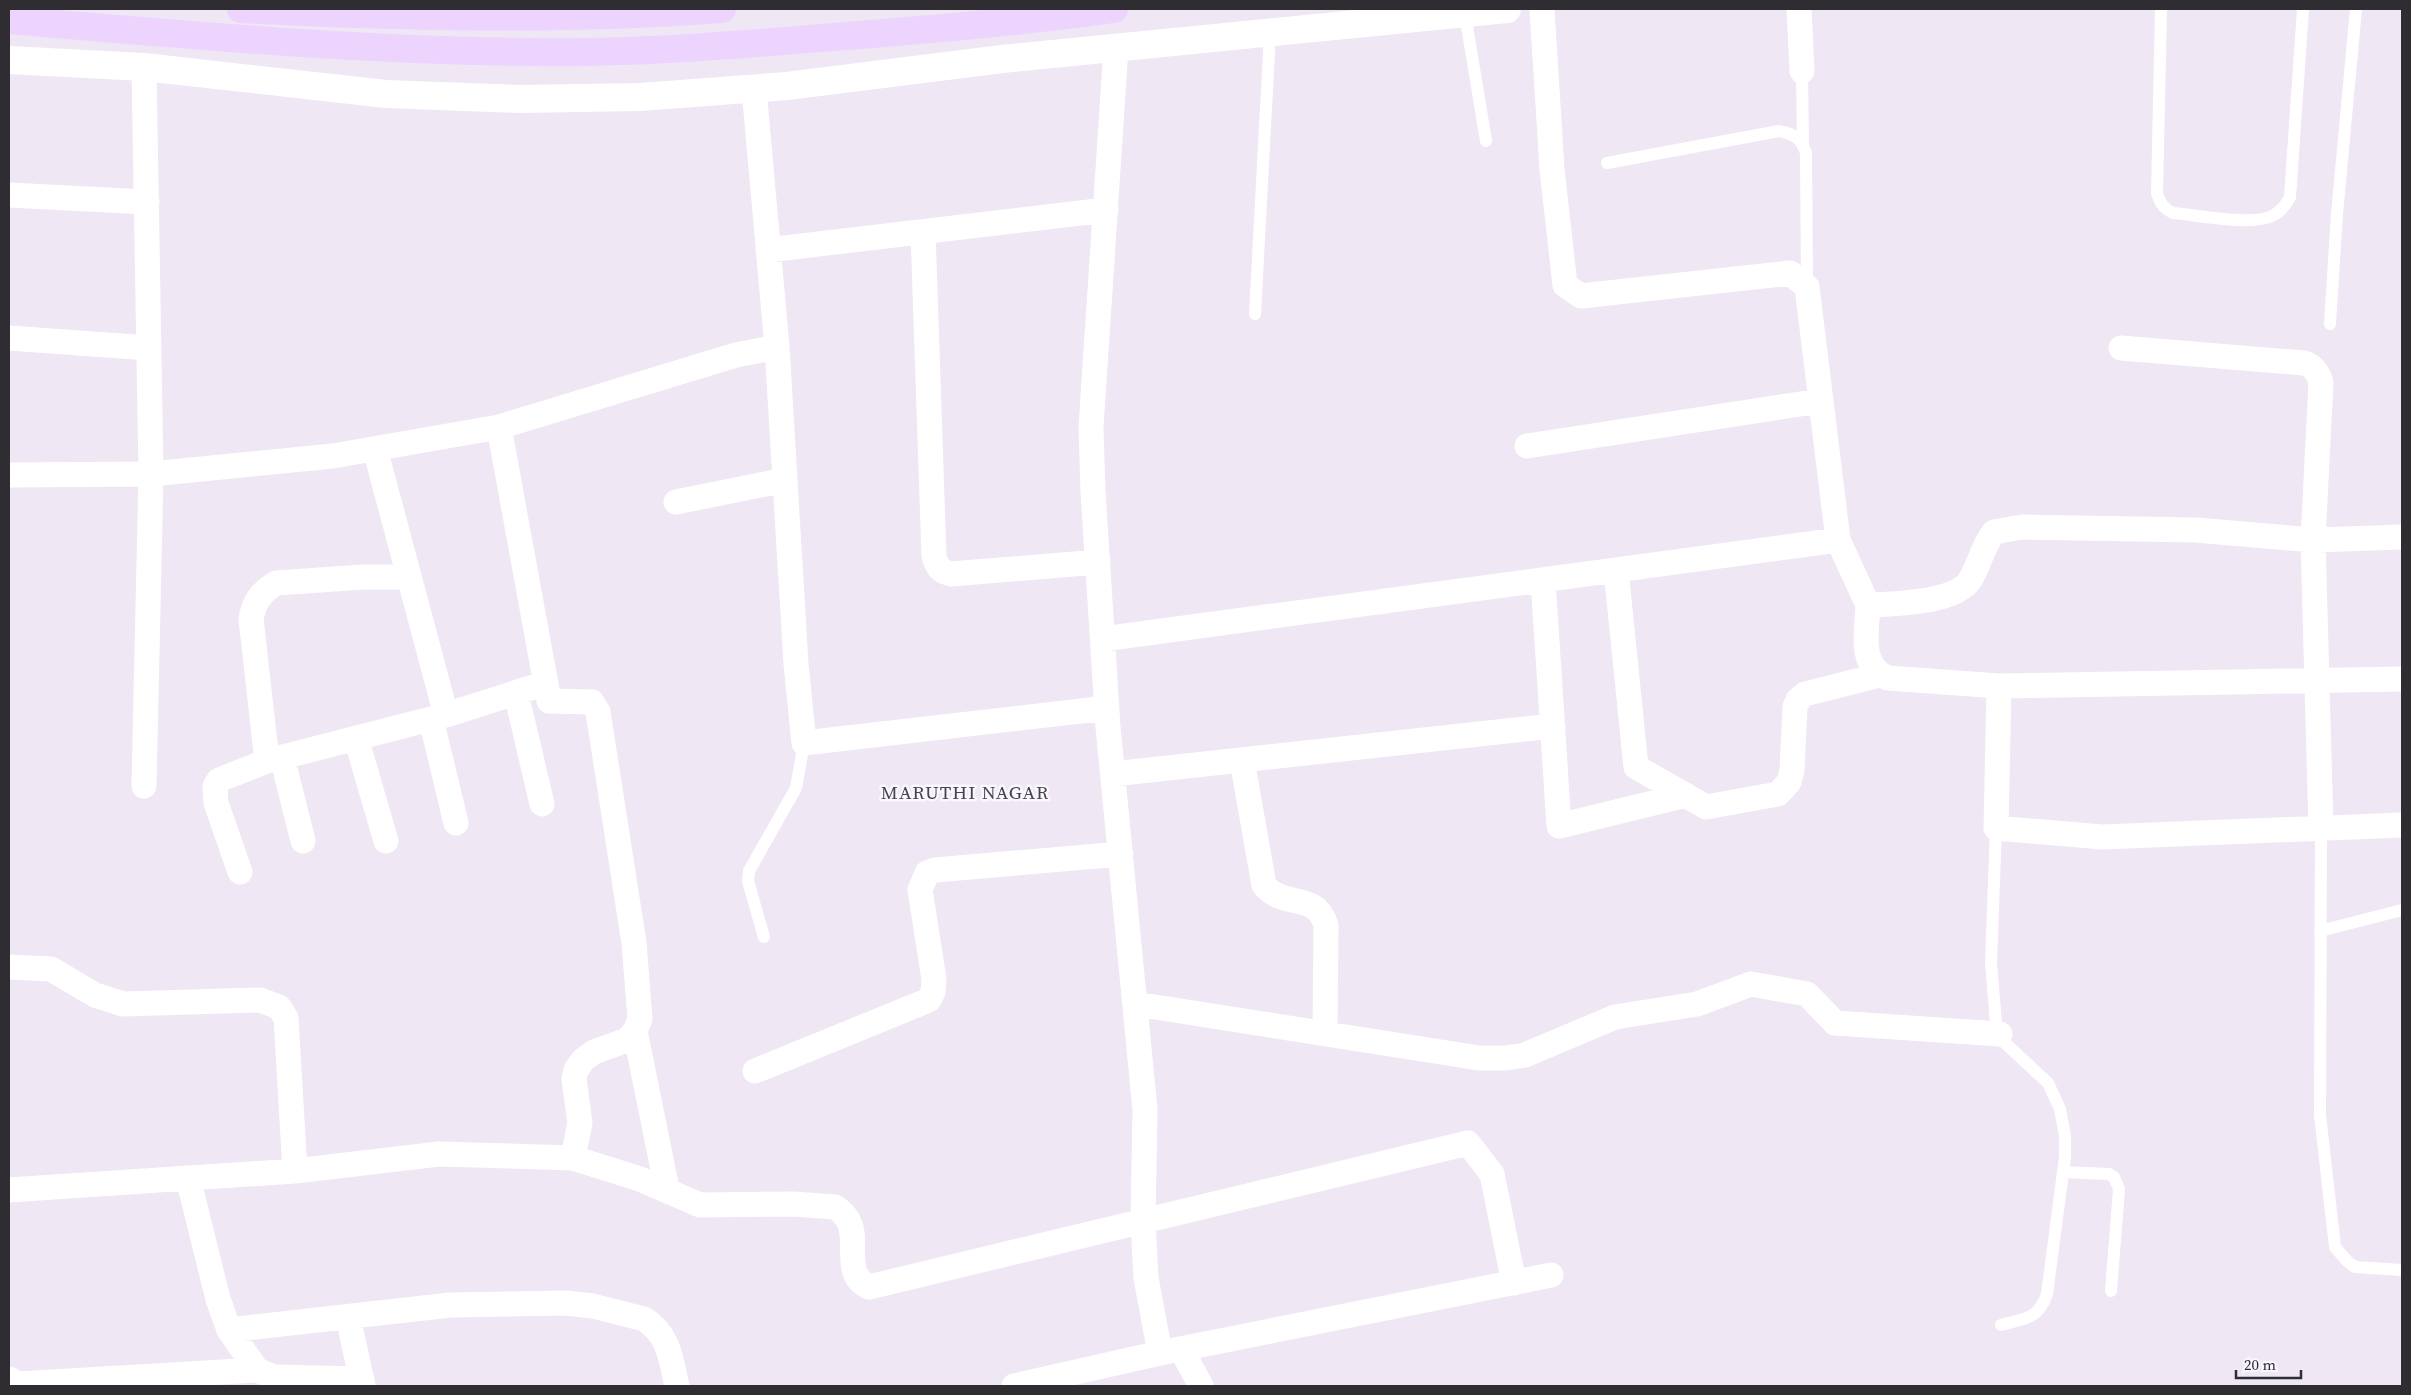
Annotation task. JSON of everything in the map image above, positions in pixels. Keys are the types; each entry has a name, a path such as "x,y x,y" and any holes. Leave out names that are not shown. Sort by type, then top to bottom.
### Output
{"highway":[{"path":"241,9 494,17 633,16 722,9"},
{"path":"9,20 254,41 429,50 588,52 719,46 920,31 1114,9"}],"street":[{"path":"9,60 144,67 386,94 511,99 640,98 754,88 1116,48 1507,9"},
{"path":"1542,9 1552,169 1565,286 1581,296 1790,273 1807,287 1838,540 1868,605 1866,646 1869,661 1874,671 1888,678 1999,686 2402,679"},
{"path":"1799,9 1802,71"},
{"path":"1116,48 1091,427 1098,562 1107,708 1145,1110 1143,1221 1146,1278 1170,1351 1191,1381"},
{"path":"144,67 151,474 144,786"},
{"path":"754,88 777,347 796,664 804,742 1107,708"},
{"path":"9,196 147,202"},
{"path":"768,250 1106,210"},
{"path":"923,232 934,556 937,566 942,571 952,574 1098,562"},
{"path":"9,338 149,348"},
{"path":"9,475 151,474 333,456 375,449 499,427 736,355 777,347"},
{"path":"2121,348 2304,363 2313,367 2321,382 2314,540 2321,829"},
{"path":"1527,446 1820,401"},
{"path":"499,427 549,701 592,702 598,712 634,943 640,1019 635,1031 622,1044 594,1052 583,1060 576,1070 574,1079 580,1123 574,1158"},
{"path":"375,449 409,577 439,717 456,823"},
{"path":"676,502 785,480"},
{"path":"1868,605 1899,604 1962,591 1970,579 1984,544 1994,532 2022,527 2196,530 2314,540 2402,537"},
{"path":"1103,639 1838,540"},
{"path":"1616,570 1636,767 1706,807 1778,794 1789,782 1792,770 1794,707 1798,700 1805,694 1880,675"},
{"path":"303,841 274,759 250,619 254,605 266,589 276,583 364,577 409,577"},
{"path":"1543,580 1559,826 1686,795"},
{"path":"240,872 216,803 215,786 219,780 274,759 439,717 546,683"},
{"path":"1999,686 1996,828 2102,837 2402,825"},
{"path":"516,693 542,804"},
{"path":"1113,774 1553,726"},
{"path":"356,738 386,841"},
{"path":"1242,760 1264,885 1276,896 1315,906 1321,911 1326,925 1325,1033"},
{"path":"755,1071 929,1000 933,992 934,979 920,890 927,873 935,870 1121,854"},
{"path":"9,967 51,969 95,995 123,1004 260,1000 279,1007 286,1018 295,1171"},
{"path":"1136,1004 1479,1058 1506,1058 1525,1055 1615,1017 1697,1004 1751,984 1807,994 1834,1023 2000,1034"},
{"path":"635,1031 667,1189"},
{"path":"9,1190 295,1171 439,1154 574,1158 640,1178 700,1204 794,1204 835,1207 850,1223 854,1269 864,1285 869,1287 1468,1143 1492,1174 1514,1283"},
{"path":"188,1178 218,1299 229,1330 257,1370"},
{"path":"1014,1386 1170,1351 1551,1276"},
{"path":"229,1330 450,1305 566,1304 593,1306 644,1319 652,1324 665,1338 677,1386"},
{"path":"9,1379 18,1384 257,1370 274,1377 363,1382 348,1317"}],"lane":[{"path":"2161,9 2157,193 2160,201 2164,208 2173,212 2252,221 2274,216 2282,210 2290,197 2303,9"},
{"path":"2330,324 2356,9"},
{"path":"1465,14 1486,141"},
{"path":"1254,314 1270,33"},
{"path":"1802,71 1803,144 1806,153 1807,287"},
{"path":"1608,164 1779,131 1796,136 1803,144"},
{"path":"764,937 748,880 748,871 796,788 804,742"},
{"path":"1996,828 1991,963 1995,1015 2004,1042 2048,1083 2057,1102 2065,1136 2063,1172 2047,1294 2042,1308 2035,1316 2001,1325"},
{"path":"2321,829 2320,1114 2335,1247 2355,1267 2402,1270"},
{"path":"2320,931 2402,910"},
{"path":"2063,1172 2109,1174 2117,1182 2119,1189 2111,1291"}],"district":[{"name":"MARUTHI NAGAR","path":"965,792"}]}
